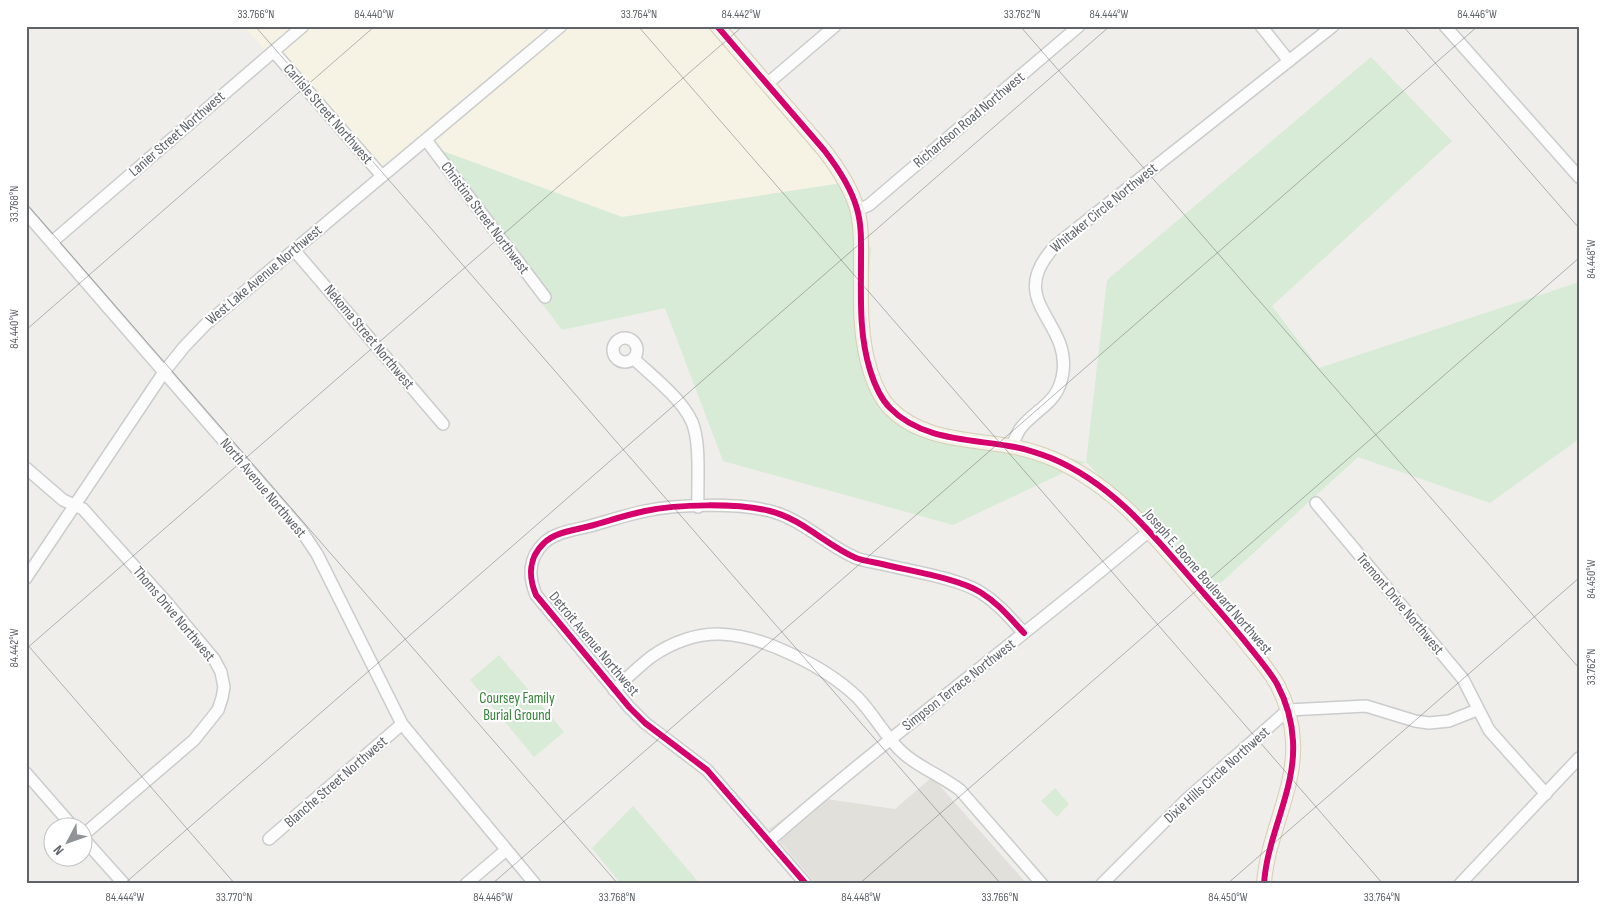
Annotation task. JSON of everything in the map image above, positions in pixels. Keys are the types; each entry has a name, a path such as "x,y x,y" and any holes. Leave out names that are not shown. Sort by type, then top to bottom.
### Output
{"main road":[{"name":"Joseph E. Boone Boulevard Northwest","path":"718,26 838,168 850,189 858,210 861,236 862,337 872,377 881,397 890,408 900,417 926,431 950,437 1012,446 1051,458 1087,477 1120,501 1149,531 1224,616 1266,667 1278,685 1288,710 1294,740 1293,762 1290,779 1266,862 1264,884"}],"street":[{"name":"Lanier Street Northwest","path":"52,242 303,26"},
{"name":"West Lake Avenue Northwest","path":"26,578 164,372 206,324 561,26"},
{"path":"767,84 835,26"},
{"name":"Richardson Road Northwest","path":"858,210 869,205 1079,26"},
{"path":"1261,26 1289,61"},
{"name":"Whitaker Circle Northwest","path":"1012,446 1020,429 1054,397 1063,373 1064,358 1061,344 1041,310 1036,296 1037,274 1045,256 1056,245 1333,26"},
{"path":"1445,26 1579,177"},
{"name":"Carlisle Street Northwest","path":"274,52 382,176"},
{"name":"Christina Street Northwest","path":"426,140 545,297"},
{"name":"North Avenue Northwest","path":"26,213 302,530 317,554 402,724 535,884"},
{"name":"Nekoma Street Northwest","path":"294,250 443,424"},
{"path":"634,359 675,398 692,423 697,442 698,507"},
{"name":"Thoms Drive Northwest","path":"26,468 63,500 83,509 168,604 214,659 221,672 224,686 218,710 194,740 92,828"},
{"name":"Tremont Drive Northwest","path":"1316,503 1463,680 1477,710"},
{"name":"Detroit Avenue Northwest","path":"806,884 707,770 645,722 614,690 536,595 530,576 531,565 534,556 545,542 560,534 646,511 671,508 744,507 771,512 795,521 858,559 963,584 979,591 996,603 1024,633"},
{"name":"Simpson Terrace Northwest","path":"769,841 890,739 1149,531"},
{"path":"614,690 651,658 676,643 693,637 709,634 742,635 770,643 834,676 858,698 900,751 912,761 946,779 960,790 1042,884"},
{"path":"1288,710 1366,706 1415,721 1429,723 1449,721 1477,710 1488,730 1546,794"},
{"name":"Dixie Hills Circle Northwest","path":"1102,884 1187,799 1288,710"},
{"name":"Blanche Street Northwest","path":"270,839 402,724"},
{"path":"1460,884 1579,758"},
{"path":"26,773 65,818"},
{"path":"92,847 124,884"},
{"path":"466,884 506,850"}],"shaded area":[{"path":"244,26 711,26 842,183 622,217 421,143 370,171"},
{"path":"932,777 1027,884 816,884 769,829 813,797 895,809"}],"green space":[{"path":"1371,57 1452,141 1272,306 1319,368 1579,282 1579,439 1490,503 1358,457 1200,602 1130,507 1086,462 1107,280"},
{"path":"421,143 622,217 842,183 871,249 862,362 891,412 938,432 1086,462 953,525 723,461 665,308 562,330"},
{"name":"Coursey Family Burial Ground","path":"499,655 564,732 534,757 470,680"},
{"path":"1055,788 1069,804 1057,817 1041,801"},
{"path":"633,806 700,884 621,884 592,848"}],"cycle path":[{"path":"717,26 824,150 848,185 859,215 862,330 866,357 873,380 886,404 902,419 931,432 1030,451 1051,458 1097,484 1117,500 1155,537 1235,629 1277,684 1290,719 1293,759 1286,795 1270,848 1264,884"},
{"path":"806,884 707,770 645,723 629,707 536,595 533,588 531,567 539,548 549,539 559,534 645,511 708,505 757,508 793,520 856,558 933,575 970,587 980,592 1004,611 1024,633"}]}
